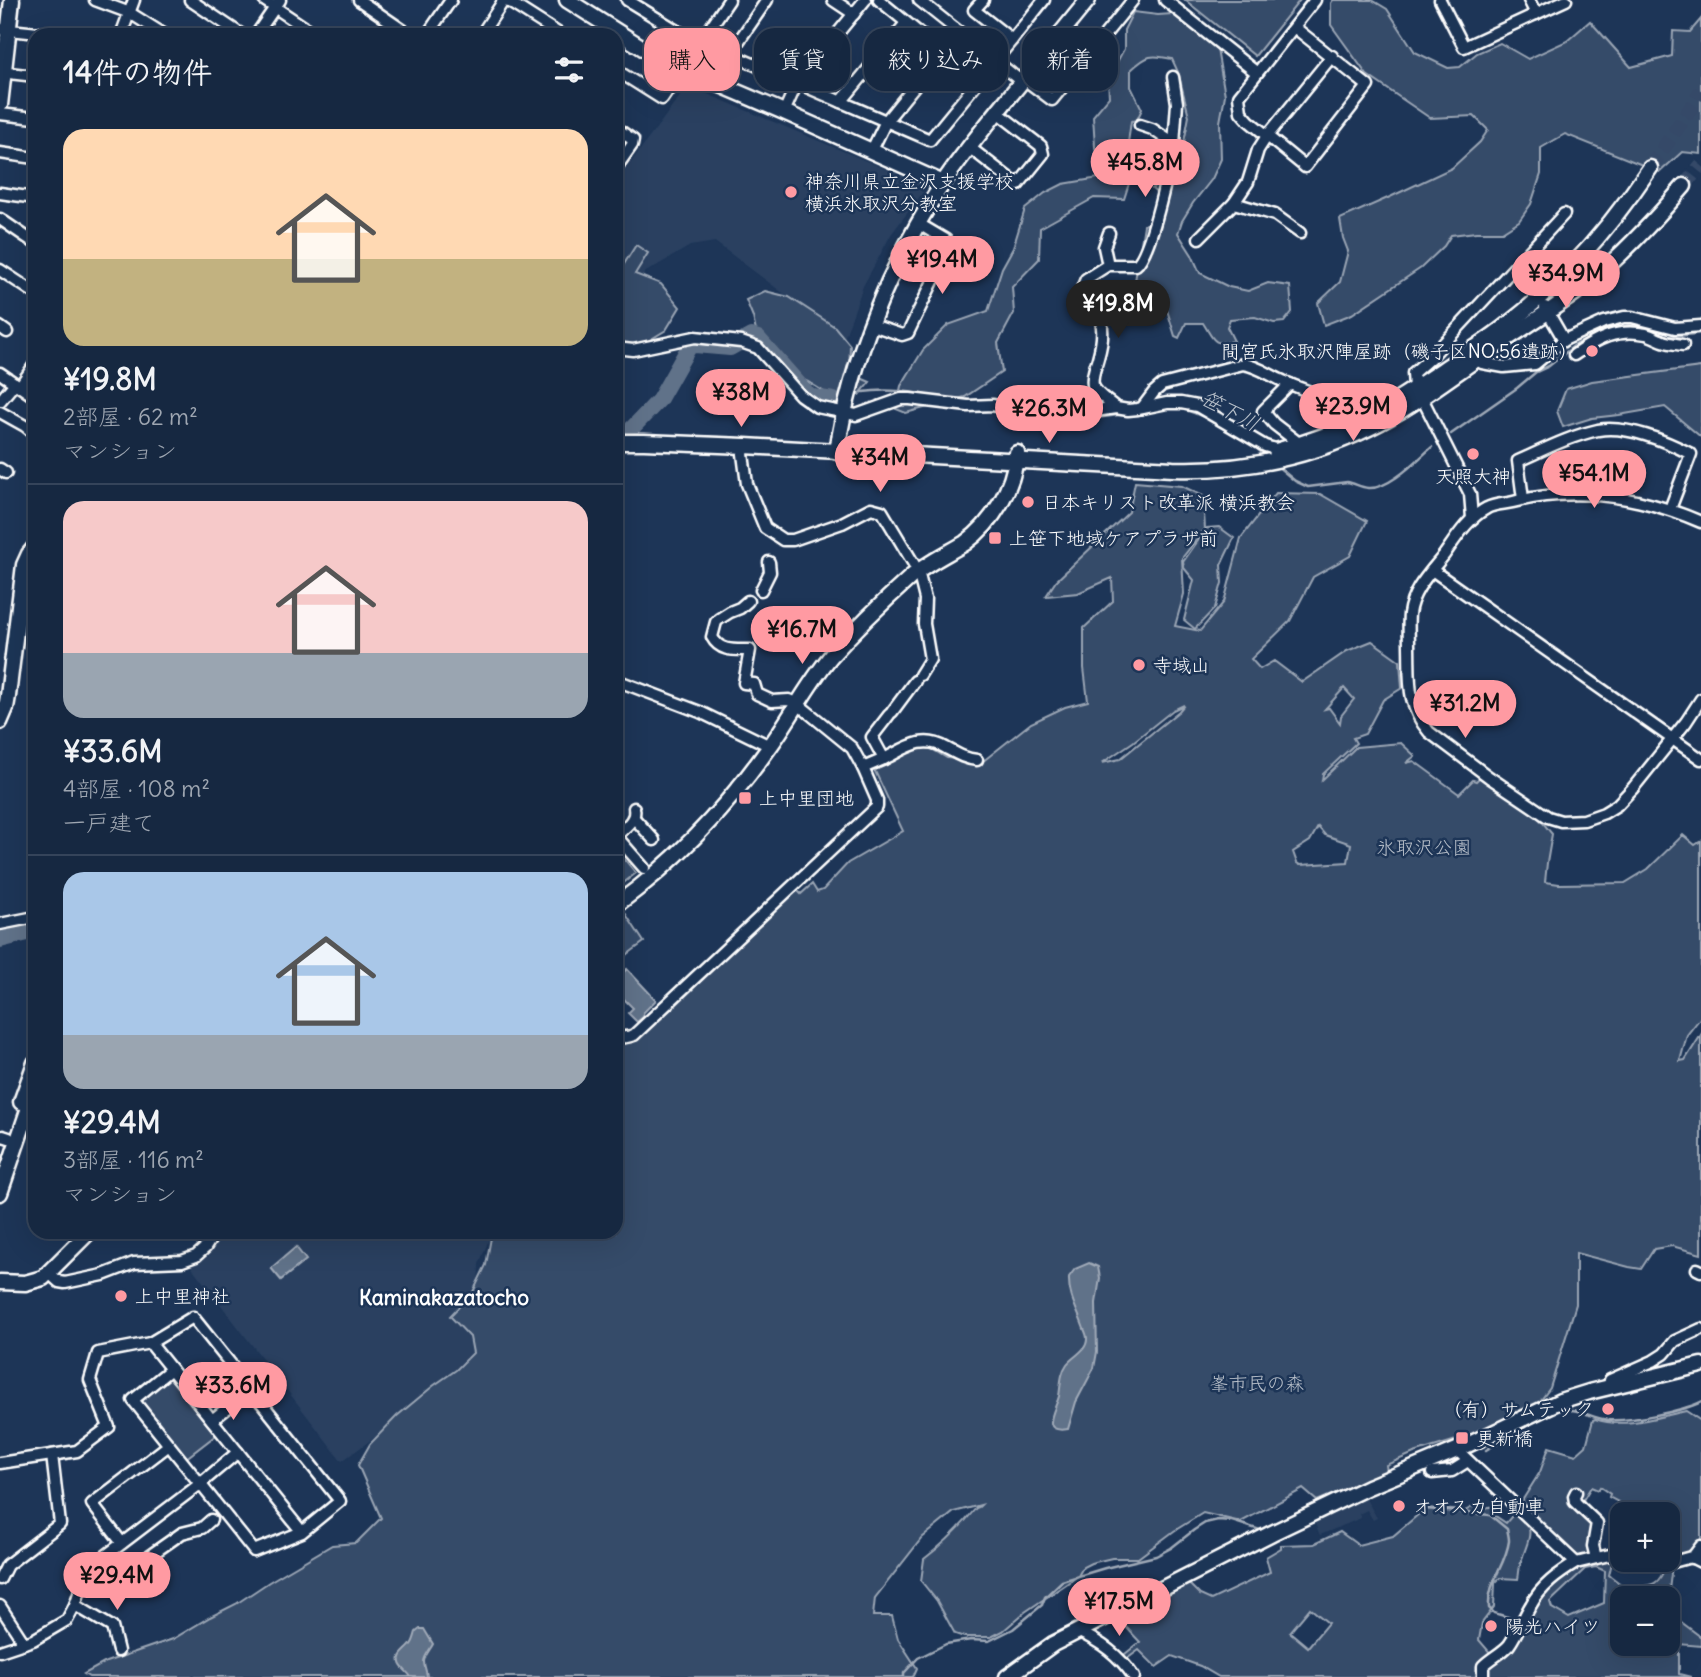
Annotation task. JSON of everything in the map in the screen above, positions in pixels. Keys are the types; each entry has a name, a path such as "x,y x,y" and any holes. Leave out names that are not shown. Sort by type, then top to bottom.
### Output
{"street":[{"path":"0,105 4,29 12,0"},
{"path":"95,0 130,13 154,28"},
{"path":"124,28 134,0"},
{"path":"190,0 232,28"},
{"path":"264,0 277,4 307,28"},
{"path":"359,0 400,28"},
{"path":"431,28 451,0"},
{"path":"486,28 505,0 543,28"},
{"path":"567,0 611,28"},
{"path":"627,0 673,28"},
{"path":"710,28 729,0"},
{"path":"754,64 732,55 767,0"},
{"path":"833,0 854,14"},
{"path":"842,28 865,0"},
{"path":"879,0 912,28"},
{"path":"919,0 953,28"},
{"path":"983,0 974,10 1012,40"},
{"path":"1008,45 1044,0"},
{"path":"1065,28 1088,0"},
{"path":"1110,28 1133,0"},
{"path":"1165,0 1257,73"},
{"path":"1294,27 1368,86 1305,167 1248,121 1241,112 1239,96 1315,0"},
{"path":"1529,0 1536,14"},
{"path":"1444,1 1464,47 1566,0"},
{"path":"261,28 277,4"},
{"path":"841,102 906,23"},
{"path":"4,29 28,32"},
{"path":"623,35 644,49"},
{"path":"1199,238 1234,203 1248,182 1258,150 1267,136 1332,57"},
{"path":"2,72 28,75"},
{"path":"623,74 644,88"},
{"path":"1116,408 1097,392 1093,385 1103,336 1101,317 1083,286 1086,279 1108,265 1136,265 1143,258 1158,212 1174,144 1177,103 1173,78"},
{"path":"837,448 852,382 903,250 943,183 1022,81"},
{"path":"649,91 662,99 667,91"},
{"path":"735,91 943,183"},
{"path":"785,112 794,91"},
{"path":"816,91 930,141 970,91"},
{"path":"871,152 886,121 910,91"},
{"path":"1039,91 1052,100 1059,91"},
{"path":"969,147 1018,185 1043,154 1041,146 998,112"},
{"path":"0,114 28,117"},
{"path":"1140,125 1152,129 1174,144"},
{"path":"623,133 633,140 623,158"},
{"path":"0,153 28,157"},
{"path":"1472,356 1571,267 1603,232 1650,168"},
{"path":"623,436 1016,456 1182,461 1303,454 1370,428 1472,356 1549,312 1626,250 1685,186"},
{"path":"0,193 28,197"},
{"path":"1234,203 1275,215 1300,233"},
{"path":"1472,518 1470,494 1417,393 1413,373 1564,214"},
{"path":"0,219 28,238"},
{"path":"872,325 902,335 908,333 949,248 946,240 919,224"},
{"path":"1108,265 1104,247 1109,233"},
{"path":"0,270 28,288"},
{"path":"1539,298 1564,340"},
{"path":"1472,356 1482,363 1504,367 1535,364 1564,340 1604,322 1625,317 1675,328 1701,326"},
{"path":"1646,334 1651,323"},
{"path":"1574,355 1593,342 1623,332 1646,334 1683,345"},
{"path":"623,349 633,350 695,337 748,344 758,348 808,402 843,414 856,415 901,399 973,407 993,405 1034,416 1067,415 1116,408 1128,410 1181,403 1197,406 1265,446 1269,456"},
{"path":"1142,408 1162,385 1243,364 1256,367 1352,410 1362,420"},
{"path":"0,401 28,372"},
{"path":"0,373 28,392"},
{"path":"1290,384 1263,411 1274,424 1300,444"},
{"path":"1269,456 1362,420 1417,393"},
{"path":"0,412 28,428"},
{"path":"1523,499 1518,461 1572,438 1600,430 1625,431 1663,440 1691,454 1670,509"},
{"path":"648,438 745,446 837,448"},
{"path":"745,446 743,454 747,484 765,528 783,540 793,540 842,523 871,508 882,511 918,571 925,599 923,624 930,659 873,737 884,759"},
{"path":"623,900 642,886 706,826 770,746 830,657 876,609 918,571 978,533 1008,489 1015,470 1016,456"},
{"path":"1701,522 1670,509 1597,494 1572,493 1489,506 1472,518 1419,587 1409,616 1410,685 1413,706 1421,723 1429,732 1522,801 1548,817 1561,821 1584,820 1604,813 1617,804 1633,788 1701,699"},
{"path":"1470,494 1489,506"},
{"path":"0,722 8,696 24,565 28,556"},
{"path":"761,590 770,572 769,562"},
{"path":"1432,570 1701,759"},
{"path":"623,1037 634,1035 877,807 877,800 852,748 798,704 789,700 772,701 757,694 754,684 744,683 750,650 729,651 715,643 712,637 716,622 748,601"},
{"path":"623,683 700,712 770,746"},
{"path":"863,768 926,741 977,760"},
{"path":"623,827 634,813 654,840"},
{"path":"623,844 644,869"},
{"path":"0,924 28,918"},
{"path":"0,1163 4,1137 28,1093"},
{"path":"0,1193 28,1099"},
{"path":"0,1282 25,1283 43,1278 82,1239"},
{"path":"49,1273 65,1283 103,1275 134,1263 182,1261 196,1256 211,1239"},
{"path":"0,1463 76,1451 109,1427 90,1380 98,1353 150,1343 193,1317 340,1501 302,1532 254,1551 217,1516 200,1484 133,1400 171,1369"},
{"path":"1609,1388 1609,1380 1653,1361 1664,1354 1675,1341 1701,1329"},
{"path":"150,1343 302,1532"},
{"path":"1007,1677 1036,1661 1053,1644 1272,1532 1356,1492 1457,1450 1542,1408 1589,1392 1701,1365"},
{"path":"212,1420 251,1389"},
{"path":"122,1543 92,1504 169,1445"},
{"path":"1457,1450 1576,1563"},
{"path":"0,1650 33,1640 67,1620 87,1570 238,1452"},
{"path":"0,1579 7,1565 60,1524 52,1455"},
{"path":"1432,1473 1452,1471 1468,1461"},
{"path":"1576,1492 1575,1502 1597,1523 1593,1546 1596,1558"},
{"path":"83,1584 125,1573 182,1533 202,1528 217,1516"},
{"path":"1697,1560 1701,1546"},
{"path":"1483,1677 1483,1667 1506,1648 1543,1587 1576,1563 1610,1555"},
{"path":"75,1605 112,1626 118,1650"},
{"path":"0,1606 24,1643"},
{"path":"1077,1631 1098,1641 1134,1677"}],"shaded area":[{"path":"684,91 700,91 921,184 924,191 892,233 863,286 844,339 715,242 690,246 644,273 642,292 623,288 623,173"},
{"path":"627,969 656,1000 637,1022 628,1013 633,1008 623,998 623,973"},
{"path":"219,1239 489,1239 479,1264 475,1364 342,1461 190,1265 209,1256"},
{"path":"296,1247 306,1260 281,1280 271,1268"},
{"path":"1089,1263 1098,1267 1100,1278 1096,1303 1097,1352 1094,1368 1076,1402 1068,1429 1059,1430 1051,1424 1051,1419 1063,1372 1067,1364 1085,1347 1087,1339 1072,1297 1069,1277 1075,1269"},
{"path":"1363,1494 1377,1518 1373,1520 1367,1510 1359,1514 1361,1518 1320,1535 1312,1517"},
{"path":"420,1629 424,1629 433,1644 424,1660 427,1677 411,1677 399,1660"}],"green space":[{"path":"1185,0 1300,0 1255,56"},
{"path":"1333,0 1372,0 1387,9 1415,52 1448,68 1460,67 1477,53 1500,43 1528,59 1567,41 1590,21 1631,67 1672,56 1673,31 1690,32 1701,19 1701,154 1682,152 1660,172 1565,134 1541,148 1541,174 1531,204 1519,221 1502,232 1451,235 1444,246 1421,268 1352,314 1324,325 1318,303 1340,282 1348,251 1340,219 1452,168 1480,142 1488,130 1474,116 1430,118 1367,75 1331,25"},
{"path":"1133,12 1172,14 1217,49 1225,95 1220,122 1221,159 1212,179 1182,221 1178,233 1200,273 1229,287 1248,291 1268,283 1290,286 1292,312 1284,322 1274,323 1255,317 1230,319 1227,327 1234,341 1221,343 1214,340 1203,323 1186,323 1179,338 1175,336 1167,310 1142,302 1135,281 1144,225 1162,218 1166,201 1152,189 1182,153 1189,116 1172,59 1150,57 1131,70 1131,87 1142,109 1137,120 1131,121 1127,150 1134,168 1124,199 1094,198 1040,228 1039,259 1012,287 1014,313 998,343 1002,372 965,397 906,413 896,409 901,386 923,350 948,325 988,311 1025,209 1045,193 1063,184 1099,178 1093,116 1109,97 1109,91 1118,91 1118,60 1124,49 1124,30"},
{"path":"636,245 648,253 635,274 661,284 680,307 666,330 638,347 623,344 623,266"},
{"path":"765,291 789,297 835,327 850,345 849,373 870,382 859,395 831,396 777,368 758,341 746,300"},
{"path":"1701,367 1701,437 1665,407 1592,418 1563,427 1557,411 1566,389 1592,381"},
{"path":"1135,482 1182,486 1203,496 1205,529 1182,558 1184,594 1175,626 1200,631 1224,602 1241,538 1276,493 1320,494 1367,521 1350,556 1313,577 1290,621 1251,659 1260,669 1274,661 1302,682 1347,651 1372,641 1400,661 1402,688 1383,700 1365,734 1353,738 1356,743 1323,774 1322,780 1356,747 1401,743 1415,756 1406,763 1414,761 1459,794 1480,777 1530,811 1552,834 1545,882 1625,883 1648,869 1683,835 1695,845 1701,841 1701,1017 1687,1035 1680,1061 1685,1060 1701,1035 1701,1254 1672,1246 1654,1249 1641,1269 1576,1253 1576,1304 1550,1388 1534,1409 1463,1438 1414,1453 1386,1465 1387,1472 1317,1501 1303,1489 1241,1522 1203,1513 1138,1558 1112,1558 1083,1567 1078,1576 991,1637 964,1637 955,1634 937,1601 921,1581 924,1559 945,1542 981,1505 954,1512 922,1538 875,1598 873,1616 892,1616 898,1639 917,1668 913,1677 89,1677 84,1674 106,1662 173,1639 332,1545 356,1543 381,1518 358,1465 370,1444 397,1416 456,1370 473,1353 470,1337 450,1316 473,1292 486,1265 491,1239 623,1239 623,1039 635,1036 674,1007 796,889 801,894 812,884 817,892 823,890 848,863 903,831 873,767 925,745 947,758 982,762 1031,723 1065,707 1088,701 1084,668 1084,628 1113,601 1112,578 1078,593 1046,596 1056,581 1129,512","holes":["1344,688 1354,699 1341,716 1340,723 1329,708 1325,709","1184,705 1120,759 1102,763 1173,710","1318,827 1325,835 1351,844 1348,862 1297,863 1293,852 1310,841"]},
{"path":"1219,527 1234,538 1221,565 1222,583 1215,608 1195,629 1184,620 1194,580 1184,568 1183,562 1207,528"},
{"path":"623,857 636,873 623,883"},
{"path":"623,910 644,942 623,958"},
{"path":"169,1375 216,1435 185,1459 137,1402"},
{"path":"1686,1411 1701,1421 1701,1542 1689,1555 1680,1555 1680,1502 1618,1502 1600,1487 1598,1490 1591,1487 1583,1500 1598,1517 1592,1529 1592,1556 1578,1561 1520,1504 1540,1472 1549,1447 1576,1455 1586,1446 1595,1419 1618,1423"},
{"path":"1474,1506 1495,1506 1494,1515 1506,1523 1517,1510 1527,1524 1530,1535 1518,1579 1500,1578 1495,1583 1494,1607 1482,1623 1479,1640 1493,1656 1481,1677 1219,1677 1200,1666 1172,1656 1156,1667 1139,1650 1124,1661 1120,1658 1140,1642 1124,1625 1126,1622 1120,1615 1187,1582 1200,1595 1211,1600 1270,1572 1266,1557 1281,1548 1281,1545 1314,1544 1340,1532 1358,1545 1393,1536 1426,1508 1465,1511","holes":["1310,1608 1328,1623 1308,1647 1290,1632"]},
{"path":"1610,1559 1609,1575 1623,1586 1610,1586 1610,1656 1679,1656 1679,1674 1691,1677 1485,1677 1486,1667 1545,1589 1578,1566","holes":["1596,1567 1605,1571 1604,1603 1569,1618 1552,1608 1550,1602 1585,1569"]},
{"path":"1663,1572 1671,1572 1670,1586 1647,1586 1656,1582"},
{"path":"1680,1621 1701,1637 1701,1646 1680,1644"}],"waterway":[{"name":"笹下川","path":"1451,434 1575,345 1608,329 1629,325 1667,336 1701,333"},
{"name":"笹下川","path":"623,438 659,400 689,347 695,345 730,348 751,336 758,338 806,392 813,397 834,400"},
{"name":"笹下川","path":"863,392 902,391 940,398"},
{"name":"笹下川","path":"1177,408 1223,427 1266,456"},
{"name":"笹下川","path":"990,409 1022,424 1037,426 1143,414 1157,410"},
{"name":"笹下川","path":"1276,465 1295,481 1308,487 1347,482 1368,488 1394,479 1432,447"},
{"name":"笹下川","path":"0,940 28,933"},
{"path":"1555,1411 1570,1410 1601,1419 1617,1420 1655,1415 1701,1402"},
{"path":"1486,1450 1542,1417"},
{"path":"1426,1509 1490,1515 1507,1529 1507,1550 1491,1590 1489,1608 1494,1613 1518,1620"},
{"path":"904,1677 904,1673 918,1658 946,1644 971,1640 989,1641 1013,1629 1042,1605 1045,1597 1062,1581 1156,1556 1205,1523 1232,1521 1263,1531"}],"tunnel":[{"path":"1650,168 1701,90"},
{"path":"1684,186 1701,165"}],"place":[{"name":"神奈川県立金沢支援学校 横浜氷取沢分教室","path":"791,192"},
{"name":"間宮氏氷取沢陣屋跡（磯子区NO.56遺跡）","path":"1592,351"},
{"name":"天照大神","path":"1473,454"},
{"name":"日本キリスト改革派 横浜教会","path":"1028,502"},
{"name":"上笹下地域ケアプラザ前","path":"995,538"},
{"name":"寺域山","path":"1139,665"},
{"name":"上中里団地","path":"745,798"},
{"name":"上中里神社","path":"121,1296"},
{"name":"（有）サムテック","path":"1608,1409"},
{"name":"更新橋","path":"1462,1438"},
{"name":"オオスカ自動車","path":"1399,1506"},
{"name":"陽光ハイツ","path":"1491,1626"}],"district":[{"name":"Kaminakazatocho","path":"444,1298"}],"park label":[{"name":"氷取沢公園","path":"1424,847"},
{"name":"峯市民の森","path":"1257,1383"}]}
